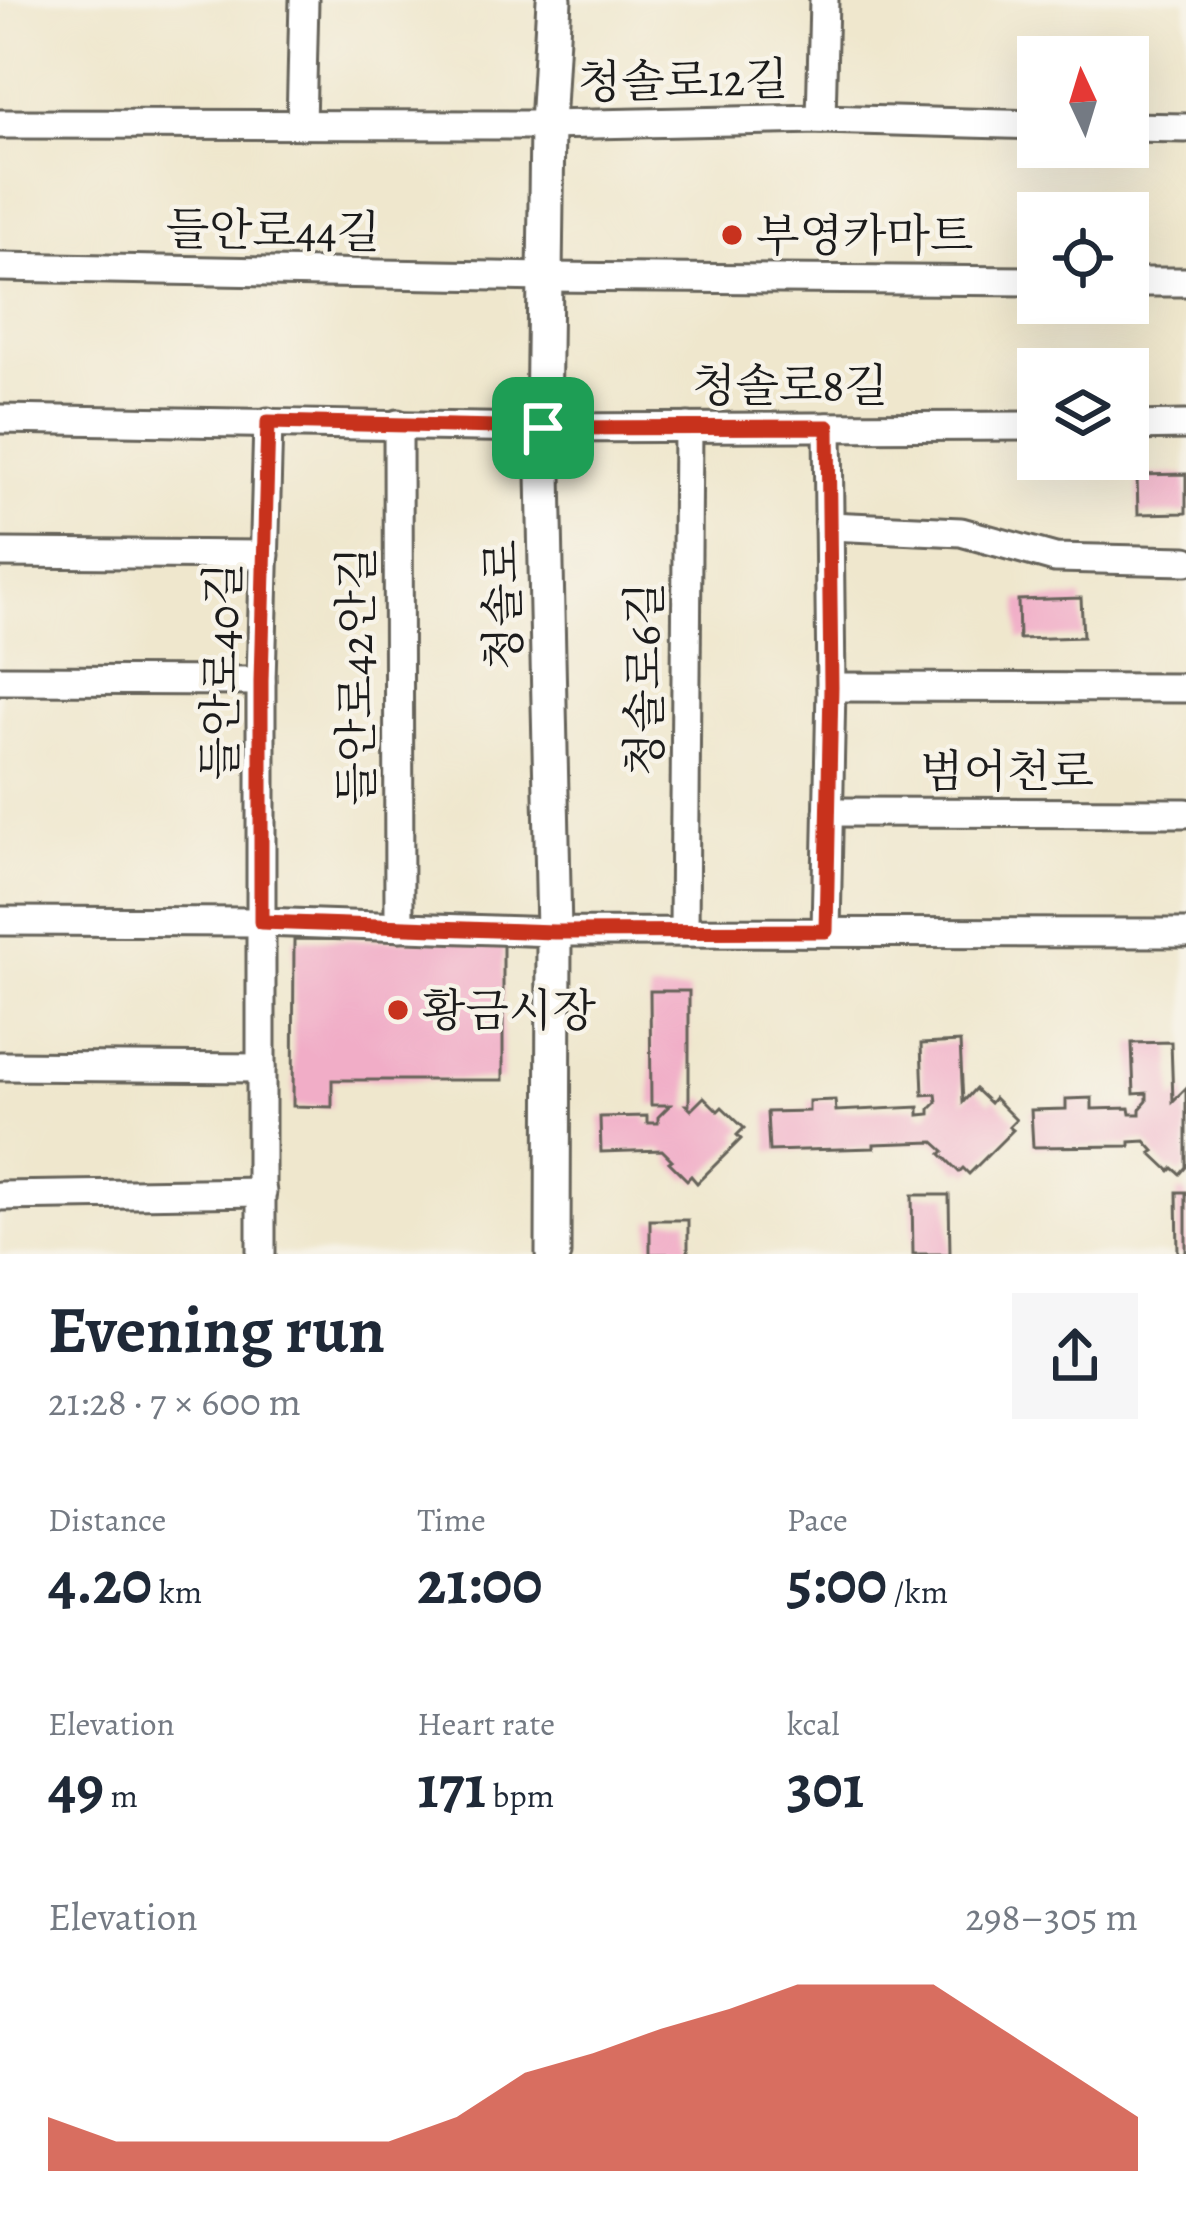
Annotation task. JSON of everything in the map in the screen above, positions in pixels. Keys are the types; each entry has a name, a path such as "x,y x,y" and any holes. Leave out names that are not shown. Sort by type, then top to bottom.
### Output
{"street":[{"path":"301,125 304,0"},
{"name":"청솔로","path":"553,1254 554,932 543,428 554,0"},
{"name":"청솔로12길","path":"821,119 824,0"},
{"name":"청솔로12길","path":"0,124 548,125 821,119 1017,124"},
{"path":"1149,127 1186,128"},
{"name":"들안로44길","path":"0,267 544,277"},
{"path":"544,277 1017,281"},
{"path":"1149,282 1186,282"},
{"path":"0,419 543,428"},
{"name":"들안로40길","path":"261,1254 261,681 268,422"},
{"name":"들안로42안길","path":"398,424 399,927"},
{"path":"1149,426 1186,425"},
{"name":"청솔로8길","path":"543,428 1017,426"},
{"name":"청솔로6길","path":"684,932 688,427"},
{"path":"826,931 831,687 828,427"},
{"path":"829,526 961,532 1054,558 1186,561"},
{"name":"들안로42안길","path":"0,554 265,555"},
{"path":"0,680 261,681"},
{"name":"범어천로","path":"831,687 1186,688"},
{"name":"범어천로","path":"828,812 1186,813"},
{"path":"0,921 261,922 554,932 1186,933"},
{"path":"0,1066 261,1067"},
{"path":"0,1196 262,1192"}],"building":[{"path":"1186,474 1186,513 1138,514 1137,480 1149,480 1149,475"},
{"path":"1081,598 1083,637 1019,639 1018,600"},
{"name":"황금시장","path":"294,939 503,940 503,1080 332,1080 332,1107 293,1106"},
{"path":"650,991 689,991 686,1105 691,1110 704,1097 744,1128 737,1135 741,1139 697,1183 691,1176 687,1180 662,1150 601,1152 600,1117 647,1116 647,1123 658,1123 670,1105 651,1105"},
{"path":"960,1042 963,1102 975,1089 990,1103 994,1098 1016,1120 1009,1127 1013,1130 969,1174 963,1168 959,1172 934,1142 769,1151 767,1112 809,1111 809,1101 835,1100 836,1111 919,1107 919,1115 930,1114 936,1094 923,1095 921,1044"},
{"path":"1171,1042 1173,1101 1186,1088 1186,1167 1180,1174 1173,1168 1170,1171 1145,1141 1130,1142 1130,1146 1033,1147 1031,1110 1066,1109 1066,1099 1092,1098 1092,1109 1129,1108 1130,1114 1140,1114 1147,1093 1134,1094 1132,1043"},
{"path":"1177,1192 1186,1192 1186,1254 1178,1254"},
{"path":"912,1195 949,1195 950,1254 913,1254"},
{"path":"650,1220 688,1220 688,1254 650,1254"}],"place":[{"name":"부영카마트","path":"732,235"},
{"name":"황금시장","path":"398,1010"}],"route":[{"path":"268,422 543,428 828,427 831,687 826,931 554,932 261,922 268,422"}]}
